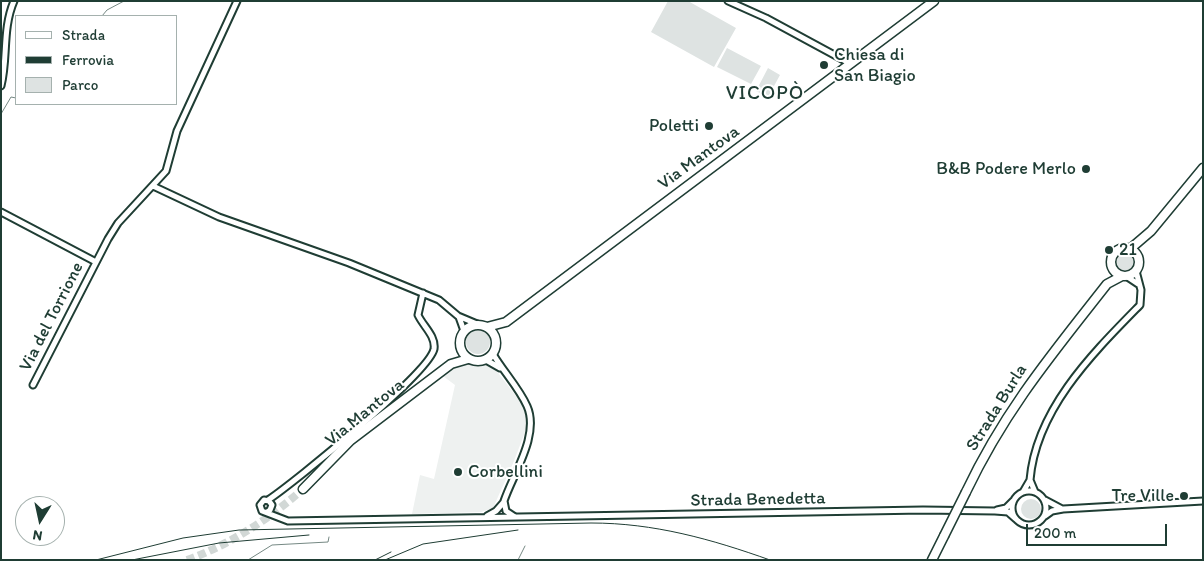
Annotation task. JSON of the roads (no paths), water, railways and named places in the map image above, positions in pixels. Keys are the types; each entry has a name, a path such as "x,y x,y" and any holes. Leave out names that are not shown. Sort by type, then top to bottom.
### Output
{"main road":[{"name":"Via Mantova","path":"487,327 506,322 934,1"},
{"name":"Strada Burla","path":"932,560 989,444 1020,396 1107,284 1112,268 1111,260 1115,252 1122,248 1130,249 1143,239 1203,168"},
{"name":"Strada Burla","path":"1107,284 1136,271 1143,239"},
{"path":"1130,249 1138,258"},
{"path":"1112,268 1124,276"},
{"name":"Via Mantova","path":"493,354 496,340 506,322"},
{"path":"464,331 477,324 487,327 496,340"},
{"name":"Via Mantova","path":"451,364 460,348 460,340 464,331"},
{"path":"460,348 468,359"},
{"path":"486,360 493,354"},
{"name":"Via Mantova","path":"303,489 351,440 451,364 468,359 478,362 486,360"}],"street":[{"path":"1,86 5,72 5,36 14,1"},
{"name":"Via del Torrione","path":"33,385 118,223 166,171 177,132 237,1"},
{"path":"728,1 766,18 851,64"},
{"path":"153,186 219,217 349,263 423,293 448,305 458,316 464,331"},
{"name":"Via del Torrione","path":"1,212 96,262"},
{"name":"Strada Benedetta","path":"995,511 1006,508 1023,492 1030,480 1036,451 1048,421 1060,399 1095,351 1140,305 1142,294 1136,271"},
{"path":"1124,276 1138,284"},
{"name":"Strada Benedetta","path":"423,293 418,315 430,332 434,344 434,350 424,367 394,396 266,506 273,514 288,521 995,511 1008,512 1022,524 1032,525 1052,511 1062,509 1203,501"},
{"path":"458,316 477,324"},
{"name":"Strada Benedetta","path":"493,354 524,400 530,418 527,440 504,501 496,511"},
{"name":"Strada Benedetta","path":"486,360 502,369"},
{"path":"1023,492 1035,492 1030,480"},
{"name":"Strada Benedetta","path":"1035,492 1044,500 1062,509"},
{"path":"1044,500 1045,516"},
{"path":"494,518 502,516 506,511 504,501"},
{"path":"1014,501 1012,510 1016,519"},
{"name":"Strada Benedetta","path":"480,518 496,511 506,511 520,518"}],"waterway":[{"path":"103,15 107,10 124,1"},
{"path":"1,114 11,97 15,98"},
{"path":"248,560 272,545 328,542 329,537"},
{"path":"518,560 525,546"}],"tunnel":[{"path":"187,560 203,554 249,530 303,489"}],"railway":[{"path":"96,560 183,538 239,530 591,523 660,529 726,545 770,560"},
{"path":"385,560 423,544 518,530"},
{"path":"132,560 219,543 309,535"},
{"path":"375,560 391,552"}],"place":[{"name":"Chiesa di San Biagio","path":"824,65"},
{"name":"Poletti","path":"709,126"},
{"name":"B&B Podere Merlo","path":"1086,169"},
{"name":"21","path":"1109,250"},
{"name":"Corbellini","path":"458,472"},
{"name":"Tre Ville","path":"1184,496"}],"district":[{"name":"VICOPÒ","path":"765,94"}]}
